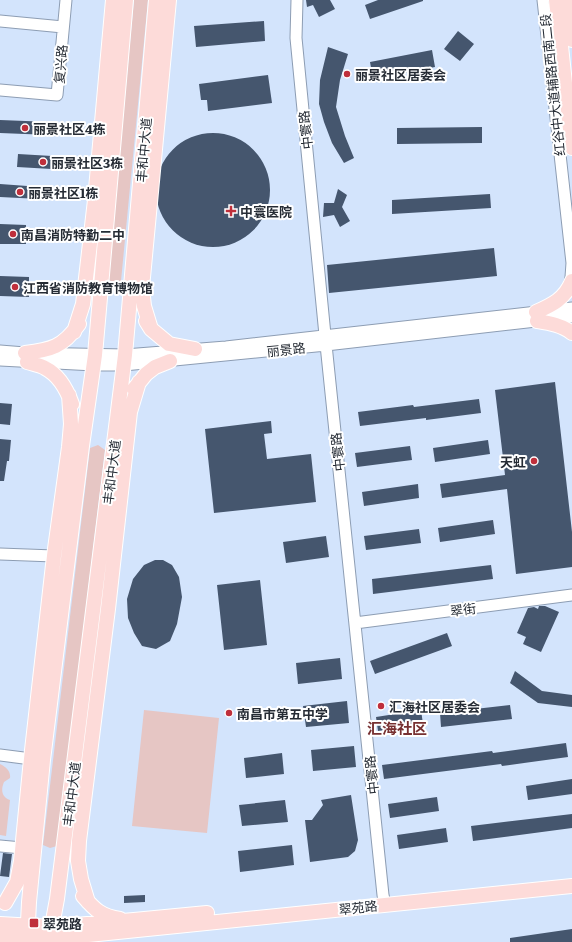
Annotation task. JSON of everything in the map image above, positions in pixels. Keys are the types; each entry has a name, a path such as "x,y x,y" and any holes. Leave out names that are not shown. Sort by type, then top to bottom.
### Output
{"main road":[{"path":"74,332 83,304 95,200 113,0"},
{"path":"37,759 94,360 126,0"},
{"name":"丰和中大道","path":"50,936 57,904 125,360 156,0"},
{"path":"151,329 144,306 142,288 169,0"},
{"path":"556,0 572,148"},
{"path":"567,0 572,40"},
{"path":"26,357 54,347 74,332 84,317 102,271"},
{"path":"132,278 144,317 151,329 169,344 195,349"},
{"path":"536,316 561,298 570,285"},
{"path":"536,316 569,330 572,333"},
{"path":"26,357 46,368 56,376 64,386 69,395 79,429 82,446"},
{"path":"117,424 128,399 139,382 155,367 170,361"},
{"path":"88,902 81,879 78,861 79,841 108,609 130,412 139,382"},
{"path":"3,905 14,894 20,883 28,847 54,556 69,447 71,424 69,395"},
{"path":"65,842 73,879 88,902 98,911 131,926"},
{"path":"28,847 28,935"},
{"name":"翠苑路","path":"0,936 50,936 131,926 384,900 572,876"},
{"name":"翠苑路","path":"384,900 572,886"},
{"name":"翠苑路","path":"0,924 28,935"},
{"path":"100,942 131,926"}],"street":[{"name":"复兴路","path":"0,90 57,95 66,0"},
{"name":"中寰路","path":"297,0 296,38 325,340 384,900"},
{"name":"红谷中大道辅路西南二段","path":"543,0 572,263 570,285"},
{"path":"0,21 63,27"},
{"name":"丽景路","path":"0,360 26,357 170,361 325,340 536,316 572,308"},
{"name":"丽景路","path":"536,316 572,316"},
{"name":"丽景路","path":"125,360 195,349 325,340"},
{"name":"丽景路","path":"0,351 26,357"},
{"path":"0,554 54,556"},
{"name":"翠街","path":"355,623 572,595"},
{"path":"0,755 37,759"},
{"path":"0,846 28,847"}],"shaded area":[{"path":"134,0 148,0 121,281 114,282 108,280"},
{"path":"98,445 105,450 57,846 50,848 43,845 90,448"},
{"path":"144,710 219,718 207,833 132,826"},
{"path":"0,764 10,773 10,778 4,782 2,787 3,795 10,800 6,836 0,835"}],"building":[{"path":"306,0 330,0 335,9 319,17 313,5 307,7"},
{"path":"378,0 423,1 370,19 365,5"},
{"path":"264,21 265,41 196,47 194,26"},
{"path":"458,31 474,44 460,61 444,49"},
{"path":"328,47 348,54 340,80 336,107 354,158 344,163 332,143 319,104 320,80"},
{"path":"432,50 435,67 373,79 370,62"},
{"path":"268,75 272,103 208,111 207,100 201,100 199,84"},
{"name":"丽景社区4栋","path":"0,120 51,122 50,135 0,133"},
{"path":"482,127 482,143 397,144 397,128"},
{"path":"213,133 224,134 235,138 245,143 253,150 260,158 265,168 269,179 269,201 265,212 260,222 253,230 245,237 235,242 224,246 213,247 202,246 191,242 181,237 173,230 166,222 161,212 157,201 156,190 157,179 161,168 166,158 173,150 181,143 191,138 202,134"},
{"name":"丽景社区3栋","path":"18,154 69,157 69,170 17,167"},
{"name":"丽景社区1栋","path":"0,184 41,187 40,199 0,197"},
{"path":"338,189 347,195 342,207 350,221 340,227 334,215 323,217 324,203 334,203"},
{"path":"490,194 491,208 392,214 392,200"},
{"name":"南昌消防特勤二中","path":"0,224 26,225 26,244 0,244"},
{"path":"494,248 497,276 329,293 327,265"},
{"name":"江西省消防教育博物馆","path":"0,276 29,277 29,297 0,296"},
{"name":"天虹","path":"555,382 572,532 572,567 516,574 507,489 442,498 440,484 505,475 495,390"},
{"path":"479,399 481,413 360,426 358,412"},
{"path":"0,403 12,404 10,425 0,424"},
{"path":"271,421 272,433 264,434 267,459 311,454 316,502 214,513 205,429"},
{"path":"0,439 11,440 9,461 7,461 4,481 0,481"},
{"path":"488,440 490,454 435,462 433,448"},
{"path":"410,446 412,460 357,467 355,453"},
{"path":"418,484 419,498 364,506 362,492"},
{"path":"493,520 495,534 440,542 438,528"},
{"path":"419,529 421,543 366,550 364,536"},
{"path":"326,536 329,557 286,563 283,542"},
{"path":"155,560 163,560 172,565 179,577 182,597 177,624 170,641 156,649 142,646 134,633 128,618 127,599 133,579 144,565"},
{"path":"491,565 493,579 373,594 372,579"},
{"path":"260,580 267,645 224,650 217,585"},
{"path":"539,606 545,606 559,612 541,652 523,644 526,637 517,633 528,608 534,607 538,609"},
{"path":"447,633 452,646 375,674 370,661"},
{"path":"340,658 342,679 298,684 296,663"},
{"path":"515,671 542,691 572,695 572,707 538,703 510,683"},
{"path":"347,701 349,723 306,727 303,706"},
{"path":"510,705 512,719 441,727 440,713"},
{"path":"421,710 423,724 378,731 376,717"},
{"path":"566,743 568,757 384,779 382,765 492,751 493,753"},
{"path":"354,746 356,767 313,771 311,750"},
{"path":"282,753 284,774 246,778 244,758"},
{"path":"572,779 572,794 528,800 526,786"},
{"path":"351,795 358,840 355,851 348,857 310,862 305,820 312,820 323,805 321,800"},
{"path":"437,797 439,811 390,818 388,804"},
{"path":"285,800 288,822 242,826 239,805"},
{"path":"572,814 572,828 473,841 471,826"},
{"path":"446,828 448,842 399,849 397,835"},
{"path":"292,845 294,865 240,872 238,851"},
{"path":"3,853 12,854 9,877 0,876"},
{"path":"145,895 145,902 124,903 124,896"},
{"path":"572,929 572,942 510,942 510,938"}],"place":[{"name":"丽景社区居委会","path":"347,74"},
{"name":"丽景社区4栋","path":"25,128"},
{"name":"丽景社区3栋","path":"43,162"},
{"name":"丽景社区1栋","path":"20,192"},
{"name":"中寰医院","path":"231,211"},
{"name":"南昌消防特勤二中","path":"13,234"},
{"name":"江西省消防教育博物馆","path":"15,287"},
{"name":"天虹","path":"534,461"},
{"name":"汇海社区居委会","path":"381,706"},
{"name":"南昌市第五中学","path":"229,713"},
{"name":"翠苑路","path":"34,923"}],"district":[{"name":"汇海社区","path":"397,727"}]}
